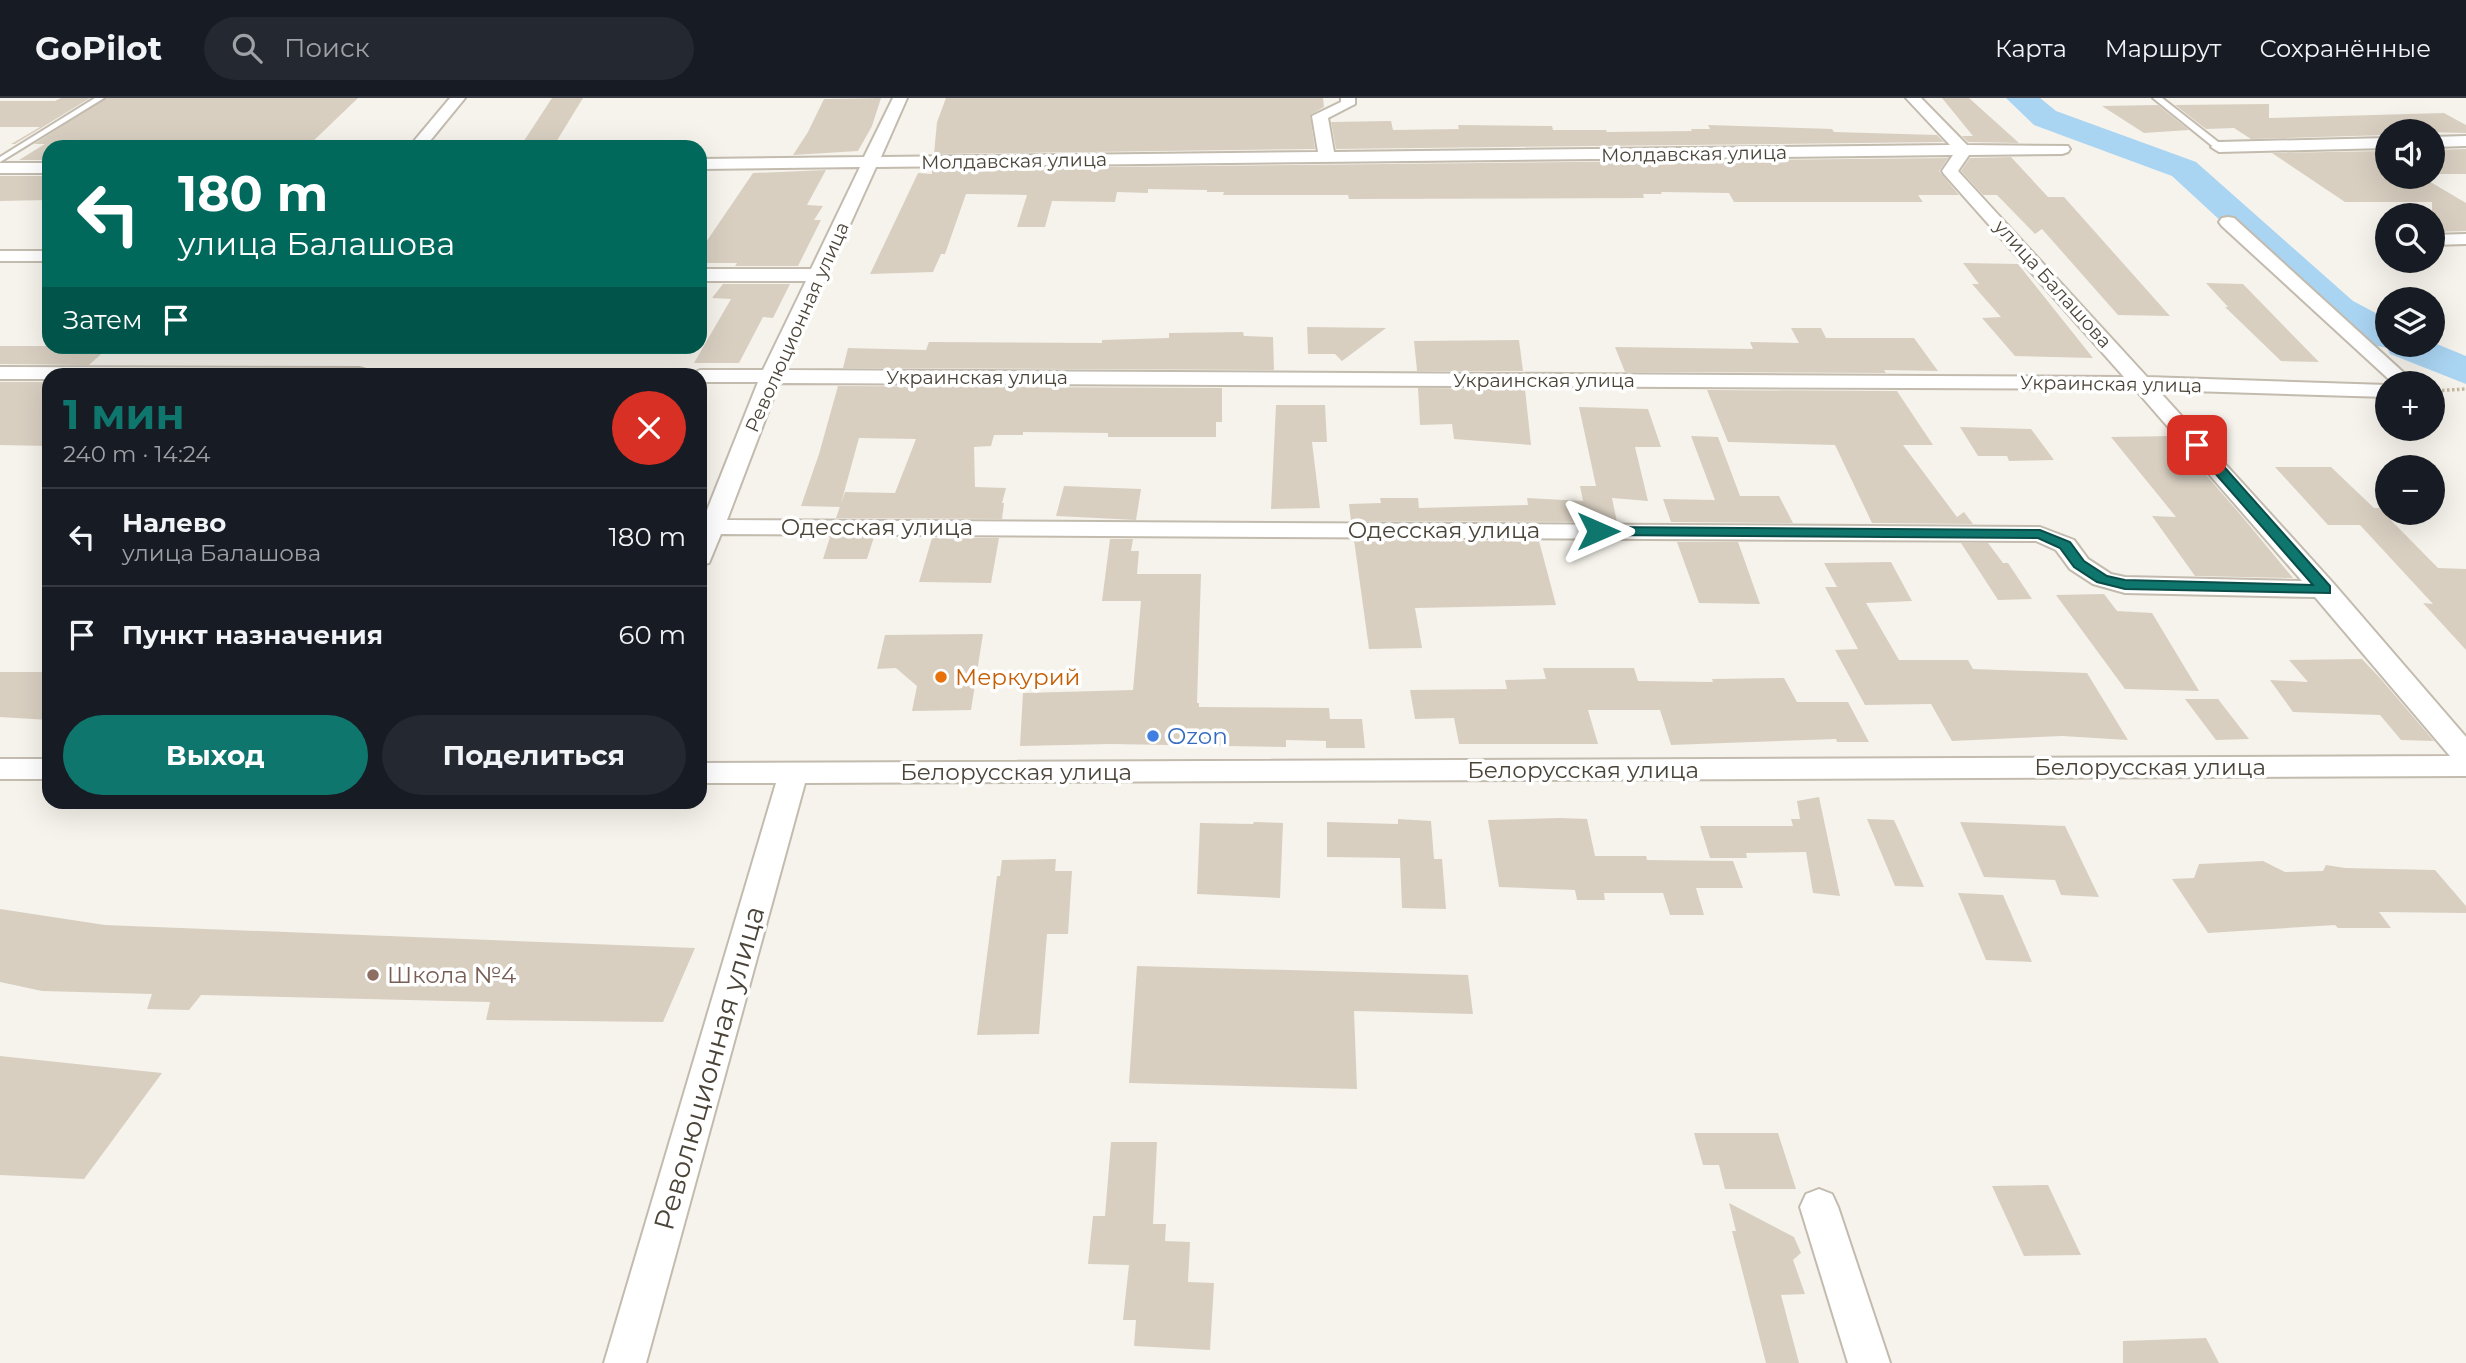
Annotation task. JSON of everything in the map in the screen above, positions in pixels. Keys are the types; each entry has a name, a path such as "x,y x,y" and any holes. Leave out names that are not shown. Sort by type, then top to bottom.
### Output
{"street":[{"path":"423,140 458,98"},
{"name":"Революционная улица","path":"707,542 771,376 900,98"},
{"path":"1327,158 1320,116 1348,104 1348,98"},
{"path":"1913,98 1964,151"},
{"path":"2445,142 2466,141"},
{"path":"2219,147 2375,143"},
{"name":"Молдавская улица","path":"707,164 2062,149"},
{"name":"улица Балашова","path":"1964,151 1951,171 2325,589 2466,756"},
{"path":"0,168 42,168"},
{"path":"2228,222 2392,371"},
{"path":"2445,240 2466,239"},
{"path":"0,256 42,256"},
{"path":"707,275 819,275"},
{"path":"0,373 42,373"},
{"name":"Украинская улица","path":"707,376 2143,383 2375,391"},
{"name":"Одесская улица","path":"714,527 2040,534 2065,545 2079,564 2102,579 2125,585 2325,589"},
{"name":"Белорусская улица","path":"707,773 2466,766"},
{"path":"0,769 42,769"},
{"name":"Революционная улица","path":"625,1363 793,773"},
{"path":"1819,1207 1869,1363"}],"lane":[{"path":"0,160 100,98"},
{"path":"2157,98 2219,147"}],"path":[{"path":"2445,390 2466,389"}],"building":[{"path":"61,98 90,98 11,144 40,127 0,127 0,101 55,101"},
{"path":"106,98 358,98 314,140 42,140 42,144 34,144"},
{"path":"552,98 583,98 557,140 525,140"},
{"path":"881,98 872,126 858,151 793,155 824,99"},
{"path":"946,98 1323,98 1324,107 1310,115 1315,149 934,154 937,122"},
{"path":"1942,98 1969,98 2019,143 1968,142 1962,136 1973,136"},
{"path":"2269,104 2269,118 2444,113 2466,125 2466,133 2445,132 2445,119 2375,119 2375,135 2251,139 2234,128 2206,129 2175,105"},
{"path":"2158,105 2189,130 2144,133 2102,106"},
{"path":"1391,121 1393,130 1459,129 1458,125 1552,126 1553,130 1607,132 1692,131 1691,129 1710,129 1708,125 1937,135 1944,142 1336,149 1331,122"},
{"path":"42,146 42,160 19,160"},
{"path":"2466,149 2466,174 2445,174 2445,150"},
{"path":"2375,151 2375,189 2442,189 2466,203 2466,231 2445,232 2445,203 2345,202 2272,153"},
{"path":"2011,157 2048,197 2064,197 2170,316 2118,315 2042,229 2035,234 1997,195 1983,195 1961,171 1970,158"},
{"path":"1948,158 1939,171 1959,195 1918,195 1923,202 1734,202 1729,193 1661,192 1662,194 1643,194 1644,198 1349,199 1348,195 1223,195 1224,192 1207,190 1148,189 1148,193 1117,192 1115,202 1052,201 1045,227 1017,227 1027,195 966,194 945,254 941,254 933,272 870,274 918,173 932,174 932,169"},
{"path":"826,170 807,205 823,206 814,220 821,220 798,266 707,263 707,241 753,173"},
{"path":"0,176 42,176 42,200 0,201"},
{"path":"1963,263 2018,264 2093,358 2015,356 1982,318 2001,317 1972,284 1979,284"},
{"path":"2206,283 2243,284 2319,362 2281,361 2225,307 2228,307"},
{"path":"723,284 790,284 773,318 763,317 739,363 694,363 699,354 707,354 707,341 731,299 712,298"},
{"path":"1307,327 1386,328 1342,361 1335,354 1308,354"},
{"path":"1791,328 1821,328 1826,338 1914,338 1938,371 1625,372 1615,347 1753,349 1750,342 1799,343"},
{"path":"1243,332 1244,336 1273,337 1274,370 843,368 848,348 926,350 929,342 1102,343 1102,340 1169,338 1169,333"},
{"path":"1519,340 1523,371 1417,371 1414,341"},
{"path":"0,346 42,346 42,354 101,354 89,365 0,364"},
{"path":"0,382 42,382 42,446 0,445"},
{"path":"838,386 1222,388 1222,422 1216,422 1216,437 1108,437 1108,433 1023,432 1023,435 994,435 991,446 974,447 975,487 1006,488 1002,519 836,518 840,507 801,506","holes":["859,438 916,439 895,493 845,492 841,504"]},
{"path":"1418,388 1525,389 1531,445 1454,439 1452,424 1420,425"},
{"path":"1707,390 1897,391 1933,445 1903,445 1957,517 1964,512 1973,524 1872,523 1835,445 1728,442"},
{"path":"1276,405 1325,405 1327,442 1312,442 1320,508 1271,509"},
{"path":"1579,407 1648,409 1661,447 1635,447 1648,501 1612,498 1617,522 1351,521 1349,504 1381,503 1380,498 1418,498 1419,508 1528,505 1527,498 1583,501 1580,486 1596,486"},
{"path":"1960,427 2031,429 2054,460 2009,461 2007,456 1978,456"},
{"path":"1691,436 1718,437 1740,496 1779,496 1793,523 1671,522 1663,499 1715,500"},
{"path":"2172,436 2293,578 2195,576 2152,516 2176,517 2111,437"},
{"path":"2275,467 2331,467 2375,508 2375,525 2396,525 2438,568 2466,569 2466,650 2423,603 2433,604 2360,525 2328,525"},
{"path":"1064,486 1141,489 1136,520 1056,516"},
{"path":"830,537 874,537 867,559 823,559"},
{"path":"932,538 999,538 991,583 919,582"},
{"path":"1110,539 1133,539 1131,551 1139,551 1137,574 1201,574 1199,707 1329,708 1330,719 1362,719 1365,748 1326,748 1326,741 1286,740 1286,747 1110,744 1020,746 1023,693 1133,690 1141,601 1102,601"},
{"path":"1354,540 1539,541 1556,605 1415,608 1422,648 1369,649"},
{"path":"1677,542 1738,542 1760,604 1699,603"},
{"path":"1961,543 1988,543 2003,563 2008,563 2032,599 1998,600"},
{"path":"1891,562 1912,601 1866,603 1899,660 1968,660 1973,669 2087,673 2128,740 2062,736 1952,741 1931,704 1865,705 1835,650 1858,649 1825,587 1837,587 1824,563"},
{"path":"2104,594 2117,611 2152,613 2199,691 2125,689 2056,595"},
{"name":"Меркурий","path":"983,634 971,710 912,711 917,686 896,668 877,669 885,635"},
{"path":"2362,659 2434,741 2401,740 2380,715 2293,712 2270,680 2308,682 2289,660"},
{"path":"1543,668 1634,668 1638,681 1713,682 1712,679 1784,678 1797,702 1848,702 1869,742 1837,742 1836,739 1671,745 1660,710 1588,710 1598,744 1459,744 1454,718 1415,719 1410,690 1507,689 1505,680 1546,679"},
{"path":"0,672 42,672 42,720 0,717"},
{"path":"2185,699 2218,699 2249,739 2216,740"},
{"path":"1819,797 1840,896 1813,893 1806,852 1746,853 1747,858 1710,858 1700,826 1793,826 1791,819 1800,819 1797,801"},
{"path":"1398,819 1431,821 1434,859 1442,859 1446,909 1402,908 1400,858 1327,857 1327,822 1398,824"},
{"path":"1587,819 1595,856 1646,856 1647,860 1733,861 1743,888 1696,888 1704,915 1670,915 1663,893 1604,893 1605,900 1577,900 1575,890 1499,887 1488,820"},
{"path":"1867,819 1894,820 1924,887 1895,886"},
{"path":"1960,822 2065,826 2099,897 2061,895 2055,880 1984,877"},
{"path":"1200,823 1283,823 1280,898 1197,894"},
{"path":"1056,859 1055,871 1072,871 1068,934 1047,934 1039,1034 977,1035 997,876 1000,876 1002,860"},
{"path":"2263,861 2285,872 2323,871 2326,865 2345,868 2435,870 2466,906 2466,913 2379,912 2391,928 2338,928 2335,925 2208,933 2172,879 2194,878 2199,864"},
{"path":"1958,893 2003,895 2032,962 1986,960"},
{"path":"0,909 105,925 695,948 663,1022 486,1020 490,1002 201,995 189,1010 147,1009 152,994 42,991 0,982"},
{"path":"1137,966 1468,975 1473,1014 1354,1011 1357,1089 1129,1083"},
{"path":"0,1056 162,1073 84,1179 0,1175"},
{"path":"1694,1133 1778,1133 1796,1189 1725,1189 1719,1165 1703,1165"},
{"path":"1111,1142 1157,1142 1153,1224 1166,1224 1165,1241 1190,1242 1188,1282 1214,1283 1210,1350 1134,1346 1136,1320 1123,1320 1129,1265 1088,1264 1093,1216 1105,1216"},
{"path":"2048,1185 2081,1255 2024,1256 1992,1186"},
{"path":"1729,1203 1794,1237 1801,1253 1793,1260 1805,1294 1781,1295 1799,1363 1766,1363 1732,1231 1736,1231"},
{"path":"2206,1338 2219,1363 2123,1363 2123,1341"}],"waterway":[{"path":"2021,98 2045,118 2184,169 2339,309 2375,329"},
{"path":"2433,357 2466,371"}],"place":[{"name":"Меркурий","path":"941,677"},
{"name":"Ozon","path":"1153,736"},
{"name":"Школа №4","path":"373,975"}],"route":[{"path":"1598,531 2040,534 2065,545 2079,564 2102,579 2125,585 2325,589 2197,445"}]}
